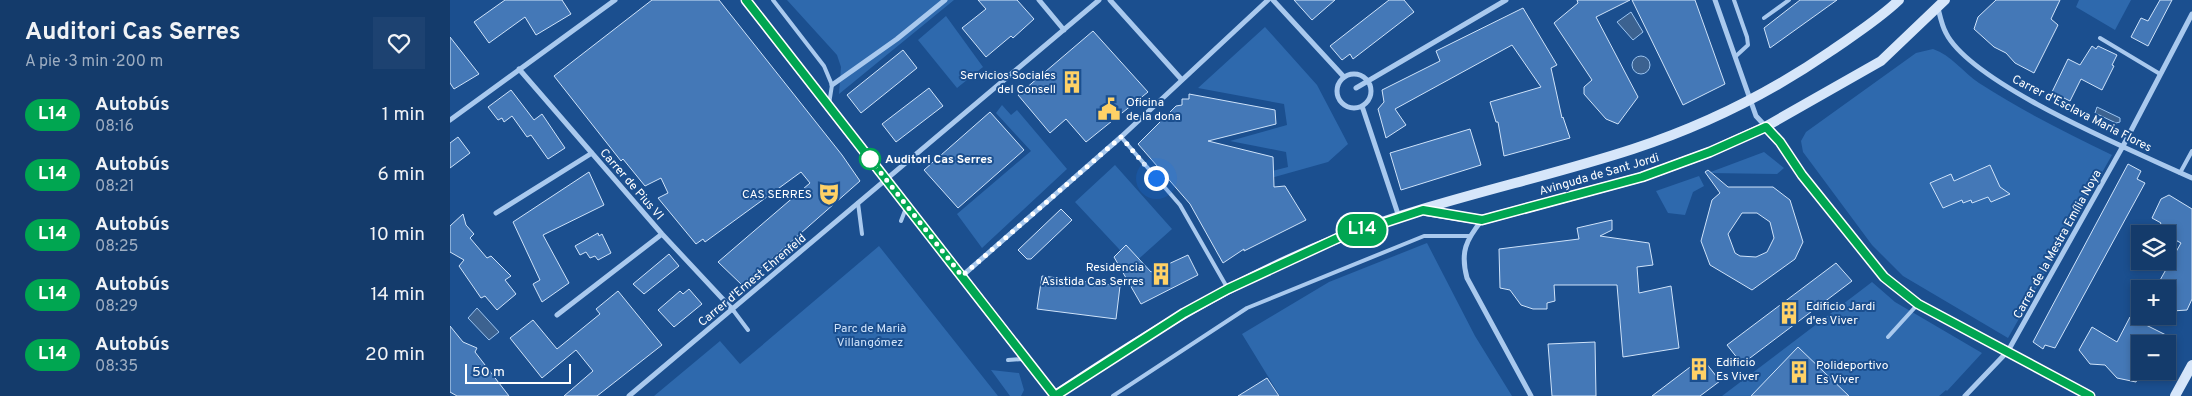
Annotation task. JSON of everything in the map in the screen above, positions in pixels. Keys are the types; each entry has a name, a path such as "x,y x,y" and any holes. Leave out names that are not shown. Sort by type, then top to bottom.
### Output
{"street":[{"path":"450,120 616,0"},
{"path":"746,0 1055,396"},
{"path":"832,85 897,39 944,0"},
{"path":"1039,0 1064,30"},
{"name":"Carrer d'Ernest Ehrenfeld","path":"629,396 1099,0"},
{"path":"1110,0 1182,80"},
{"path":"962,276 1121,137 1268,0"},
{"path":"1273,0 1344,77"},
{"path":"1356,88 1506,0"},
{"path":"1715,0 1736,56 1749,102 1756,116 1780,142 1802,175 1884,277 1918,304 2090,396"},
{"name":"Avinguda de Sant Jordi","path":"1055,396 1184,313 1228,289 1338,238 1399,217 1633,149 1749,102 1808,66 1885,14 1899,0"},
{"name":"Avinguda de Sant Jordi","path":"1423,210 1482,220 1642,177 1710,152 1766,127 1881,61 1941,4"},
{"name":"Carrer d'Esclava Maria Flores","path":"1941,4 1946,34 1967,58 1994,79 2022,96 2192,178"},
{"name":"Carrer de la Mestra Emília Noya","path":"1965,396 2008,351 2123,146 2192,14"},
{"name":"Carrer de Pius VI","path":"519,69 662,234 733,310"},
{"path":"1352,74 1361,75 1368,81 1371,90 1369,99 1362,106 1350,108 1339,100 1337,88 1344,77 1352,74"},
{"path":"1362,106 1399,217"},
{"path":"496,213 592,153"},
{"path":"1482,220 1470,236 1465,247 1462,263 1466,278 1531,396"},
{"path":"557,315 662,234"},
{"path":"2175,396 2192,365"}],"lane":[{"path":"773,0 824,66 832,85 829,106"},
{"path":"1734,0 1748,37 1748,45 1736,56"},
{"path":"1764,18 1789,0"},
{"path":"2100,38 2160,74"},
{"path":"1121,137 1180,205 1228,289"},
{"path":"2180,173 2192,151"},
{"path":"858,203 862,234"},
{"path":"901,221 907,206"},
{"path":"1113,396 1247,308 1424,236 1470,236"},
{"path":"1888,337 1918,304"},
{"path":"733,310 748,330"},
{"path":"1008,360 1026,358"}],"green space":[{"path":"787,0 954,0 839,94 841,67 837,55"},
{"path":"2079,0 2131,0 2115,30 2076,7"},
{"path":"946,16 983,67 957,88 918,40"},
{"path":"1265,27 1317,85 1348,144 1328,162 1249,184 1233,181 1288,167 1286,152 1230,141 1287,125 1284,104 1198,88"},
{"path":"1933,49 1951,59 1973,79 2012,103 2112,155 2008,338 1903,276 1872,245 1803,152 1801,141 1806,132 1916,53"},
{"path":"1002,105 1011,115 1017,110 1067,169 982,248 957,214 1031,151 996,113"},
{"path":"1764,152 1784,168 1777,174 1708,173"},
{"path":"1115,165 1172,229 1133,264 1075,202"},
{"path":"1699,176 1704,186 1693,192 1685,215 1668,213 1656,191"},
{"path":"1427,243 1475,336 1512,396 1280,396 1242,334 1329,282"},
{"name":"Parc de Marià Villangómez","path":"879,246 998,396 654,396 720,341 740,364"},
{"path":"1872,282 1895,302 1982,353 1947,391 1939,396 1722,396"},
{"path":"991,370 1019,373 1024,390 1021,396 1010,396"}],"shaded area":[{"path":"1631,12 1643,32 1633,40 1617,22"},
{"path":"1637,56 1645,56 1650,61 1648,72 1637,74 1632,69 1632,61"},
{"path":"2097,107 2120,118 2120,122 2116,123 2095,113"},
{"path":"477,308 499,332 489,340 468,318"}],"building":[{"path":"505,0 562,0 571,14 536,35 525,17 489,43 474,22"},
{"path":"652,0 719,0 842,155 860,181 742,285 718,262 810,183 801,172 705,242 703,239 696,244 658,198 668,193 661,178 645,186 623,159 621,161 554,76"},
{"path":"978,0 1017,0 1034,19 1013,38 1011,36 986,57 962,28 986,9"},
{"path":"1294,0 1335,0 1312,20"},
{"path":"1389,0 1404,0 1414,12 1353,59 1350,54 1342,60 1330,46"},
{"path":"1577,0 1630,0 1596,17 1638,97 1618,124 1606,119 1584,94 1584,87 1592,80 1554,23 1578,3"},
{"path":"1632,0 1695,0 1725,84 1683,105"},
{"path":"1800,0 1837,0 1770,48 1764,28"},
{"path":"1996,0 2060,0 2051,19 2058,25 2034,73 2015,63 2006,53 1994,47 1974,29 1978,17"},
{"path":"2160,0 2172,0 2148,46 2131,37 2141,18 2148,21"},
{"path":"1523,8 1557,65 1551,68 1562,118 1570,138 1504,156 1498,122 1496,122 1490,102 1541,87 1512,45 1395,109 1406,125 1386,138 1378,109 1384,102 1382,90 1440,61 1436,51"},
{"name":"Servicios Sociales del Consell","path":"1093,31 1148,92 1086,142 1066,119 1050,133 1018,95"},
{"path":"450,37 479,74 454,89 450,83"},
{"path":"2092,46 2096,49 2098,46 2117,55 2112,65 2114,66 2102,90 2081,79 2070,101 2052,92 2068,59 2080,65"},
{"path":"903,50 917,68 861,113 847,95"},
{"path":"929,88 943,106 896,142 882,124"},
{"path":"511,90 534,120 542,114 565,148 548,159 531,135 527,137 512,116 504,122 502,118 498,120 488,107"},
{"path":"1189,94 1275,110 1276,124 1208,141 1273,157 1274,187 1285,186 1306,220 1244,251 1244,249 1223,263 1190,204 1138,144 1176,106 1182,105 1182,99 1189,99"},
{"path":"990,112 1024,150 958,208 924,170"},
{"path":"1470,129 1481,165 1401,190 1390,153"},
{"path":"458,137 470,153 450,168 450,143"},
{"path":"2128,164 2141,171 2137,179 2145,183 2055,348 2045,345 2043,349 2033,342"},
{"path":"1990,165 2000,187 2010,194 1991,202 1988,197 1972,203 1971,200 1963,203 1962,200 1943,208 1930,183 1951,174 1954,181"},
{"path":"1708,170 1728,187 1773,187 1790,200 1803,242 1795,259 1752,290 1710,265 1701,241 1712,200 1720,193 1705,172","holes":["1742,213 1757,213 1770,222 1774,238 1767,252 1756,257 1740,256 1735,253 1728,234"]},
{"path":"589,172 604,205 543,235 569,283 542,302 533,284 540,280 513,222"},
{"path":"2169,195 2192,209 2192,299 2187,310 2176,311 2176,280 2160,280 2166,270 2176,270 2176,252 2181,243 2176,240 2176,225 2160,225 2161,223 2152,218 2161,199"},
{"path":"1061,209 1072,220 1031,259 1027,259 1018,250"},
{"path":"463,214 466,225 474,234 470,238 487,258 491,256 511,276 505,280 516,294 497,310 485,296 481,298 459,266 464,260 450,252 450,226"},
{"path":"1612,220 1612,230 1600,236 1649,243 1653,265 1637,267 1639,293 1671,286 1679,348 1623,357 1617,285 1554,285 1555,301 1547,303 1547,309 1533,309 1521,305 1510,290 1500,288 1499,249 1579,239 1577,228"},
{"path":"598,233 599,236 602,234 611,253 598,260 595,256 590,258 586,252 580,255 575,246"},
{"name":"Residencia Asistida Cas Serres","path":"1126,245 1151,272 1188,255 1198,275 1141,304 1114,257"},
{"path":"669,254 679,266 644,294 633,284"},
{"name":"Edificio Jardi d'es Viver","path":"1836,263 1852,281 1742,364 1727,345"},
{"path":"1042,276 1120,286 1116,319 1037,309"},
{"path":"689,289 702,304 674,327 658,310 680,291 683,294"},
{"path":"618,291 662,345 597,396 564,396 593,371 576,350 542,378 510,338 533,320 557,349 600,314 596,309"},
{"path":"2130,317 2131,325 2146,325 2166,335 2131,335 2131,380 2137,380 2136,382 2117,378 2105,365 2090,364 2079,350 2092,327 2117,342"},
{"path":"450,326 463,342 477,348 475,352 509,396 457,396 450,392"},
{"path":"1595,342 1596,396 1552,396 1548,344"},
{"name":"Polideportivo Es Viver","path":"1798,347 1849,396 1751,396"},
{"name":"Edificio Es Viver","path":"1702,358 1720,381 1700,396 1652,396"},
{"path":"1267,378 1279,396 1238,396"}],"bus line":[{"name":"L14","path":"746,0 1055,396 1184,313 1228,289 1338,238 1423,210 1482,220 1642,177 1710,152 1766,127 1780,142 1802,175 1884,277 1918,304 2090,396"}],"place":[{"name":"Servicios Sociales del Consell","path":"1072,82"},
{"name":"Oficina de la dona","path":"1109,109"},
{"name":"Auditori Cas Serres","path":"870,159"},
{"name":"CAS SERRES","path":"829,194"},
{"name":"Residencia Asistida Cas Serres","path":"1161,274"},
{"name":"Edificio Jardi d'es Viver","path":"1789,313"},
{"name":"Edificio Es Viver","path":"1699,369"},
{"name":"Polideportivo Es Viver","path":"1799,372"}],"route":[{"path":"870,159 962,276 1121,137 1156,178"}]}
